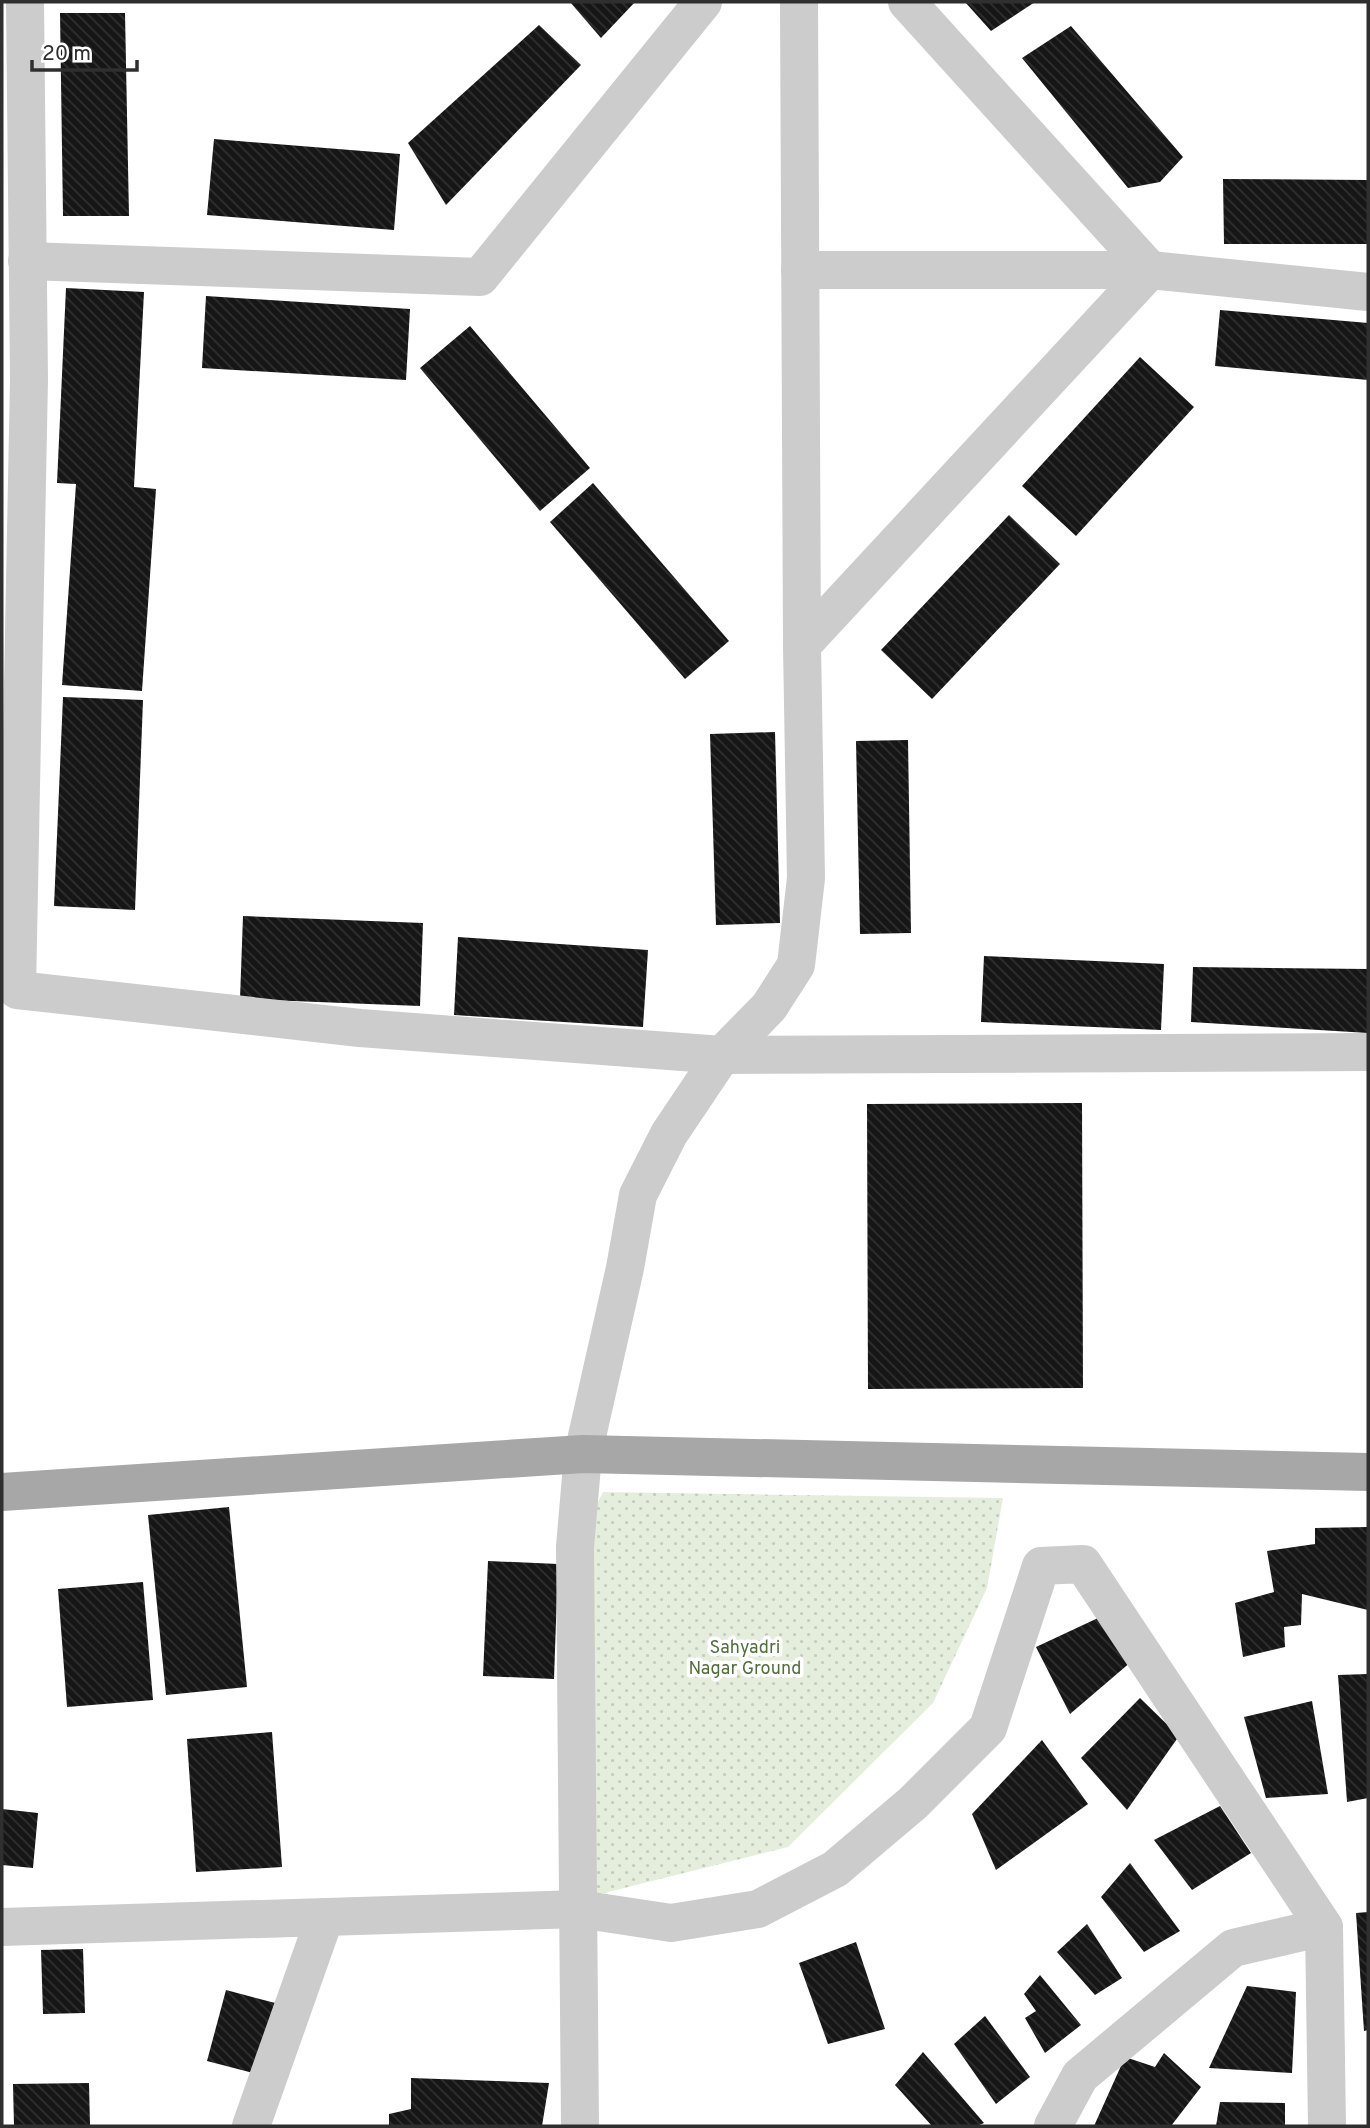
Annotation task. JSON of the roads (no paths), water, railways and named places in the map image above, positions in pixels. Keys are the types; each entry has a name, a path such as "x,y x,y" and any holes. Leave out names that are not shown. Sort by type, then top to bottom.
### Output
{"main road":[{"path":"2,1492 625,1455 1368,1472"}],"street":[{"path":"25,2 27,261 15,357 17,989 360,1028 722,1055 1368,1052"},
{"path":"27,261 480,276 703,2"},
{"path":"580,2126 575,1547 625,1455 625,1268 638,1195 669,1134 722,1055 769,1007 796,965 806,878 802,645 799,2"},
{"path":"907,2 1150,270"},
{"path":"800,270 1150,270 1368,292"},
{"path":"802,645 1150,270"},
{"path":"2,1927 579,1909 671,1923 758,1909 835,1869 913,1803 988,1728 1041,1566 1083,1564 1324,1927 1327,2126"},
{"path":"251,2126 325,1917"},
{"path":"1052,2126 1080,2076 1233,1948 1324,1927"}],"park label":[{"name":"Sahyadri Nagar Ground","path":"745,1658"}]}
